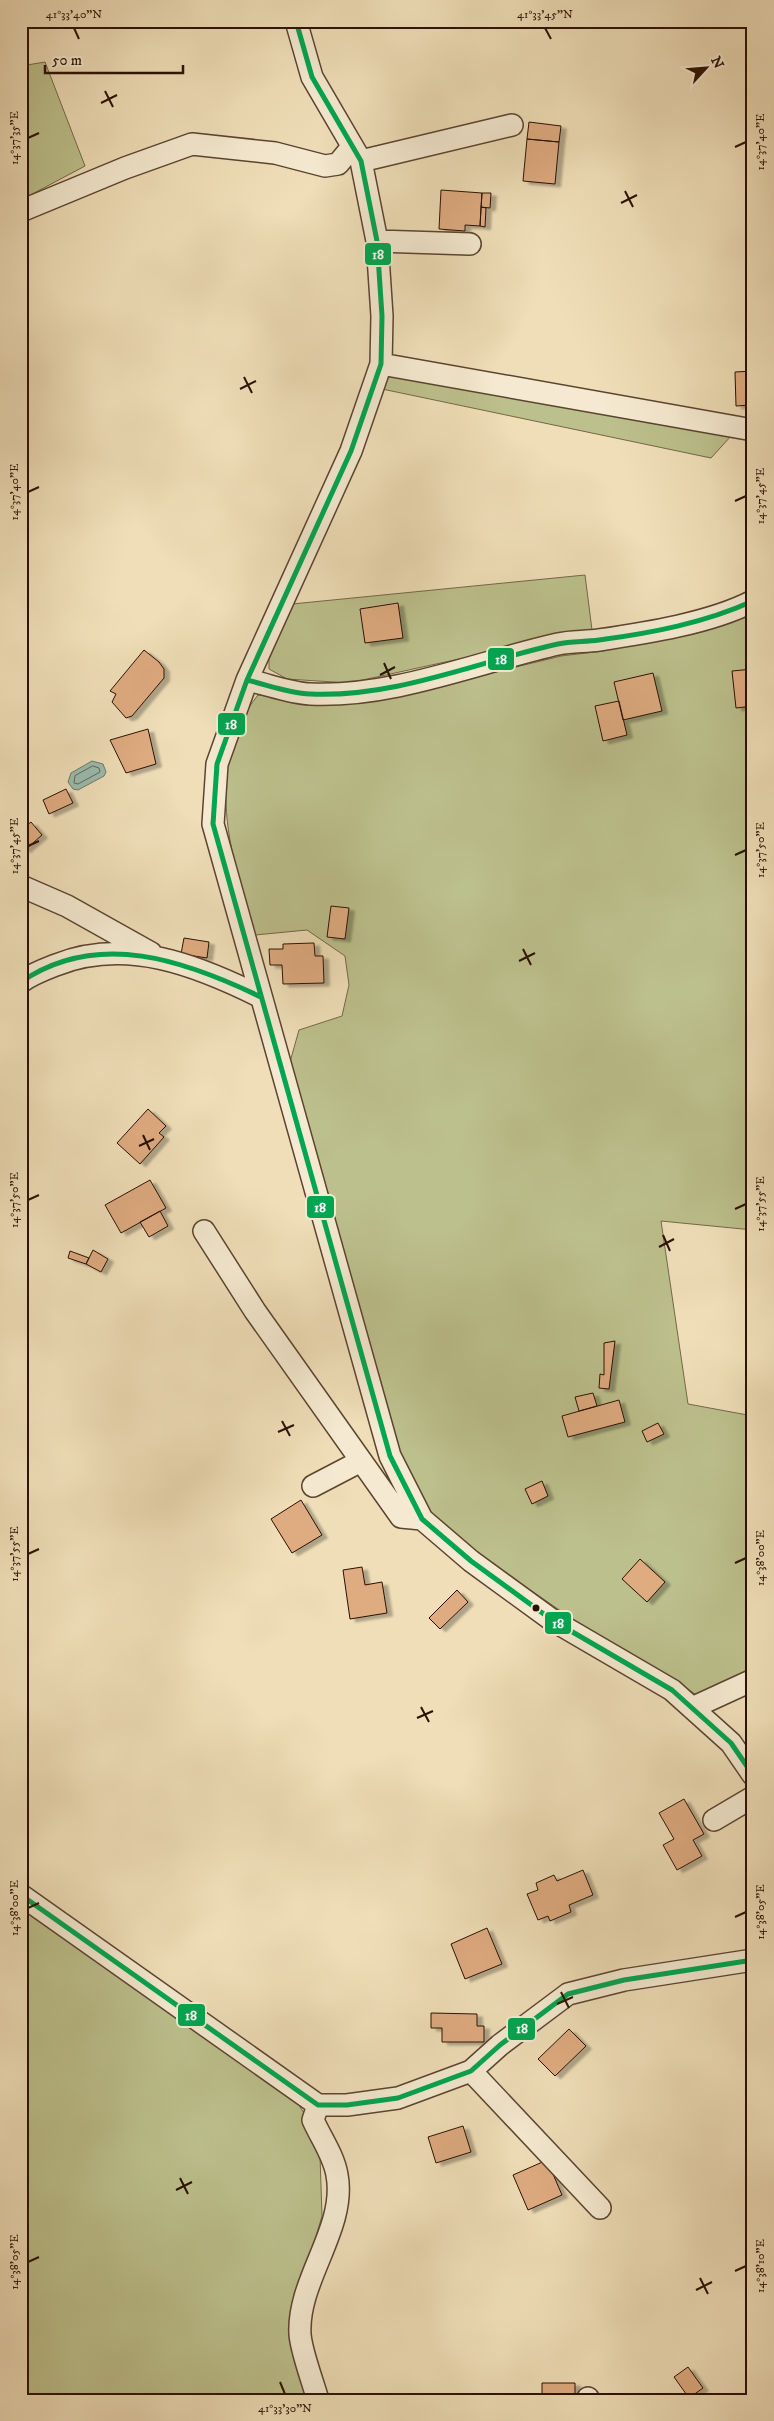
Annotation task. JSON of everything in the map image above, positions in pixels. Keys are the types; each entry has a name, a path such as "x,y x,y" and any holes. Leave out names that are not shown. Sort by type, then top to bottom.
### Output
{"street":[{"path":"296,21 312,77 356,154 377,240 382,316 381,364 351,450 247,680 217,764 213,824 390,1456 422,1519 471,1561 552,1620 672,1690 731,1743 753,1775"},
{"path":"21,211 125,168 192,144 275,153 325,166 338,164 356,154 512,125"},
{"path":"377,240 470,244"},
{"path":"381,364 753,430"},
{"path":"247,680 308,694 347,694 469,668 559,644 628,635 705,619 738,609 753,601"},
{"path":"21,886 67,906 118,932 148,950 154,957"},
{"path":"21,982 30,975 73,958 110,952 134,953 177,961 261,997"},
{"path":"204,1231 255,1311 401,1517 422,1519"},
{"path":"313,1486 361,1461"},
{"path":"692,1708 753,1680"},
{"path":"714,1820 753,1797"},
{"path":"21,1895 318,2105 347,2105 398,2098 471,2071 500,2045 568,1994 624,1980 753,1960"},
{"path":"471,2071 600,2208"},
{"path":"318,2105 312,2120 332,2157 338,2176 337,2201 305,2296 300,2334 318,2400"}],"green space":[{"path":"45,62 85,166 21,200 21,66"},
{"path":"387,371 732,435 711,458 382,389"},
{"path":"585,575 592,630 349,683 287,679 269,669 269,659 292,604"},
{"path":"753,614 753,1230 661,1221 688,1404 753,1416 753,1670 698,1696 668,1676 606,1642 456,1539 422,1502 398,1456 290,1062 299,1030 342,1016 349,985 345,956 307,930 255,935 237,875 231,844 226,781 231,751 241,722 258,695 316,702 471,678 561,656 603,651 679,634 737,620"},
{"path":"21,1904 294,2097 310,2123 320,2156 322,2216 291,2320 309,2400 21,2400"}],"water":[{"path":"92,761 103,764 106,772 104,776 78,790 73,789 68,782 71,773"}],"building":[{"path":"529,122 561,126 559,142 527,139"},
{"path":"527,139 559,142 555,184 523,181"},
{"path":"441,190 482,193 480,226 465,225 465,231 439,229"},
{"path":"482,193 491,193 490,208 481,207"},
{"path":"481,207 486,208 485,227 480,226"},
{"path":"753,371 753,414 751,414 750,405 736,406 735,372"},
{"path":"398,603 403,638 365,643 360,609"},
{"path":"144,650 159,662 164,669 164,678 132,716 126,718 112,702 116,694 110,691"},
{"path":"753,669 753,706 736,708 732,671"},
{"path":"653,673 662,711 623,720 614,682"},
{"path":"619,701 627,735 603,741 595,706"},
{"path":"148,729 156,764 126,773 110,740"},
{"path":"66,789 73,803 49,814 43,800"},
{"path":"31,822 42,835 25,850 21,846 21,830"},
{"path":"331,906 349,908 345,939 327,937"},
{"path":"184,938 209,942 207,958 181,954"},
{"path":"314,943 315,956 323,956 324,983 283,984 282,965 270,965 269,949 283,949 283,944"},
{"path":"148,1109 166,1126 159,1133 164,1137 140,1164 117,1143"},
{"path":"150,1180 166,1208 121,1233 105,1205"},
{"path":"160,1211 168,1226 149,1237 140,1222"},
{"path":"93,1250 108,1259 101,1272 86,1264"},
{"path":"70,1251 89,1258 86,1264 68,1258"},
{"path":"615,1341 609,1389 599,1388 600,1374 604,1375 604,1343"},
{"path":"593,1393 597,1406 579,1411 575,1397"},
{"path":"619,1400 625,1422 568,1437 562,1416"},
{"path":"658,1423 664,1434 647,1442 642,1431"},
{"path":"542,1481 548,1496 532,1504 525,1489"},
{"path":"301,1500 322,1535 292,1553 271,1519"},
{"path":"640,1559 665,1582 647,1602 622,1579"},
{"path":"362,1567 365,1585 382,1582 387,1613 350,1619 343,1570"},
{"path":"457,1590 468,1602 440,1629 429,1618"},
{"path":"684,1799 704,1834 693,1840 702,1856 677,1870 663,1845 674,1839 659,1813"},
{"path":"583,1870 593,1895 569,1905 571,1912 550,1921 548,1916 538,1920 527,1894 538,1890 536,1883 554,1875 557,1881"},
{"path":"487,1928 502,1964 465,1979 451,1944"},
{"path":"431,2013 477,2014 477,2026 484,2026 484,2042 442,2042 442,2028 431,2028"},
{"path":"569,2029 586,2046 555,2076 538,2059"},
{"path":"463,2126 471,2152 436,2163 428,2137"},
{"path":"547,2160 562,2195 528,2210 513,2175"},
{"path":"688,2367 703,2388 689,2398 674,2377"},
{"path":"542,2383 575,2383 575,2400 542,2400"}],"transit line":[{"name":"18","path":"296,21 312,77 361,161 377,241 382,316 381,364 351,451 247,680 217,764 213,824 390,1456 422,1519 471,1561 552,1620 672,1690 731,1743 753,1775"},
{"name":"18","path":"247,680 310,694 342,694 373,690 404,685 558,644 594,641 678,626 716,615 753,601"},
{"name":"18","path":"21,982 50,966 80,957 111,954 142,956 172,962 203,972 261,997"},
{"name":"18","path":"21,1895 318,2105 347,2105 398,2098 471,2071 500,2045 568,1994 624,1980 753,1960"}]}
